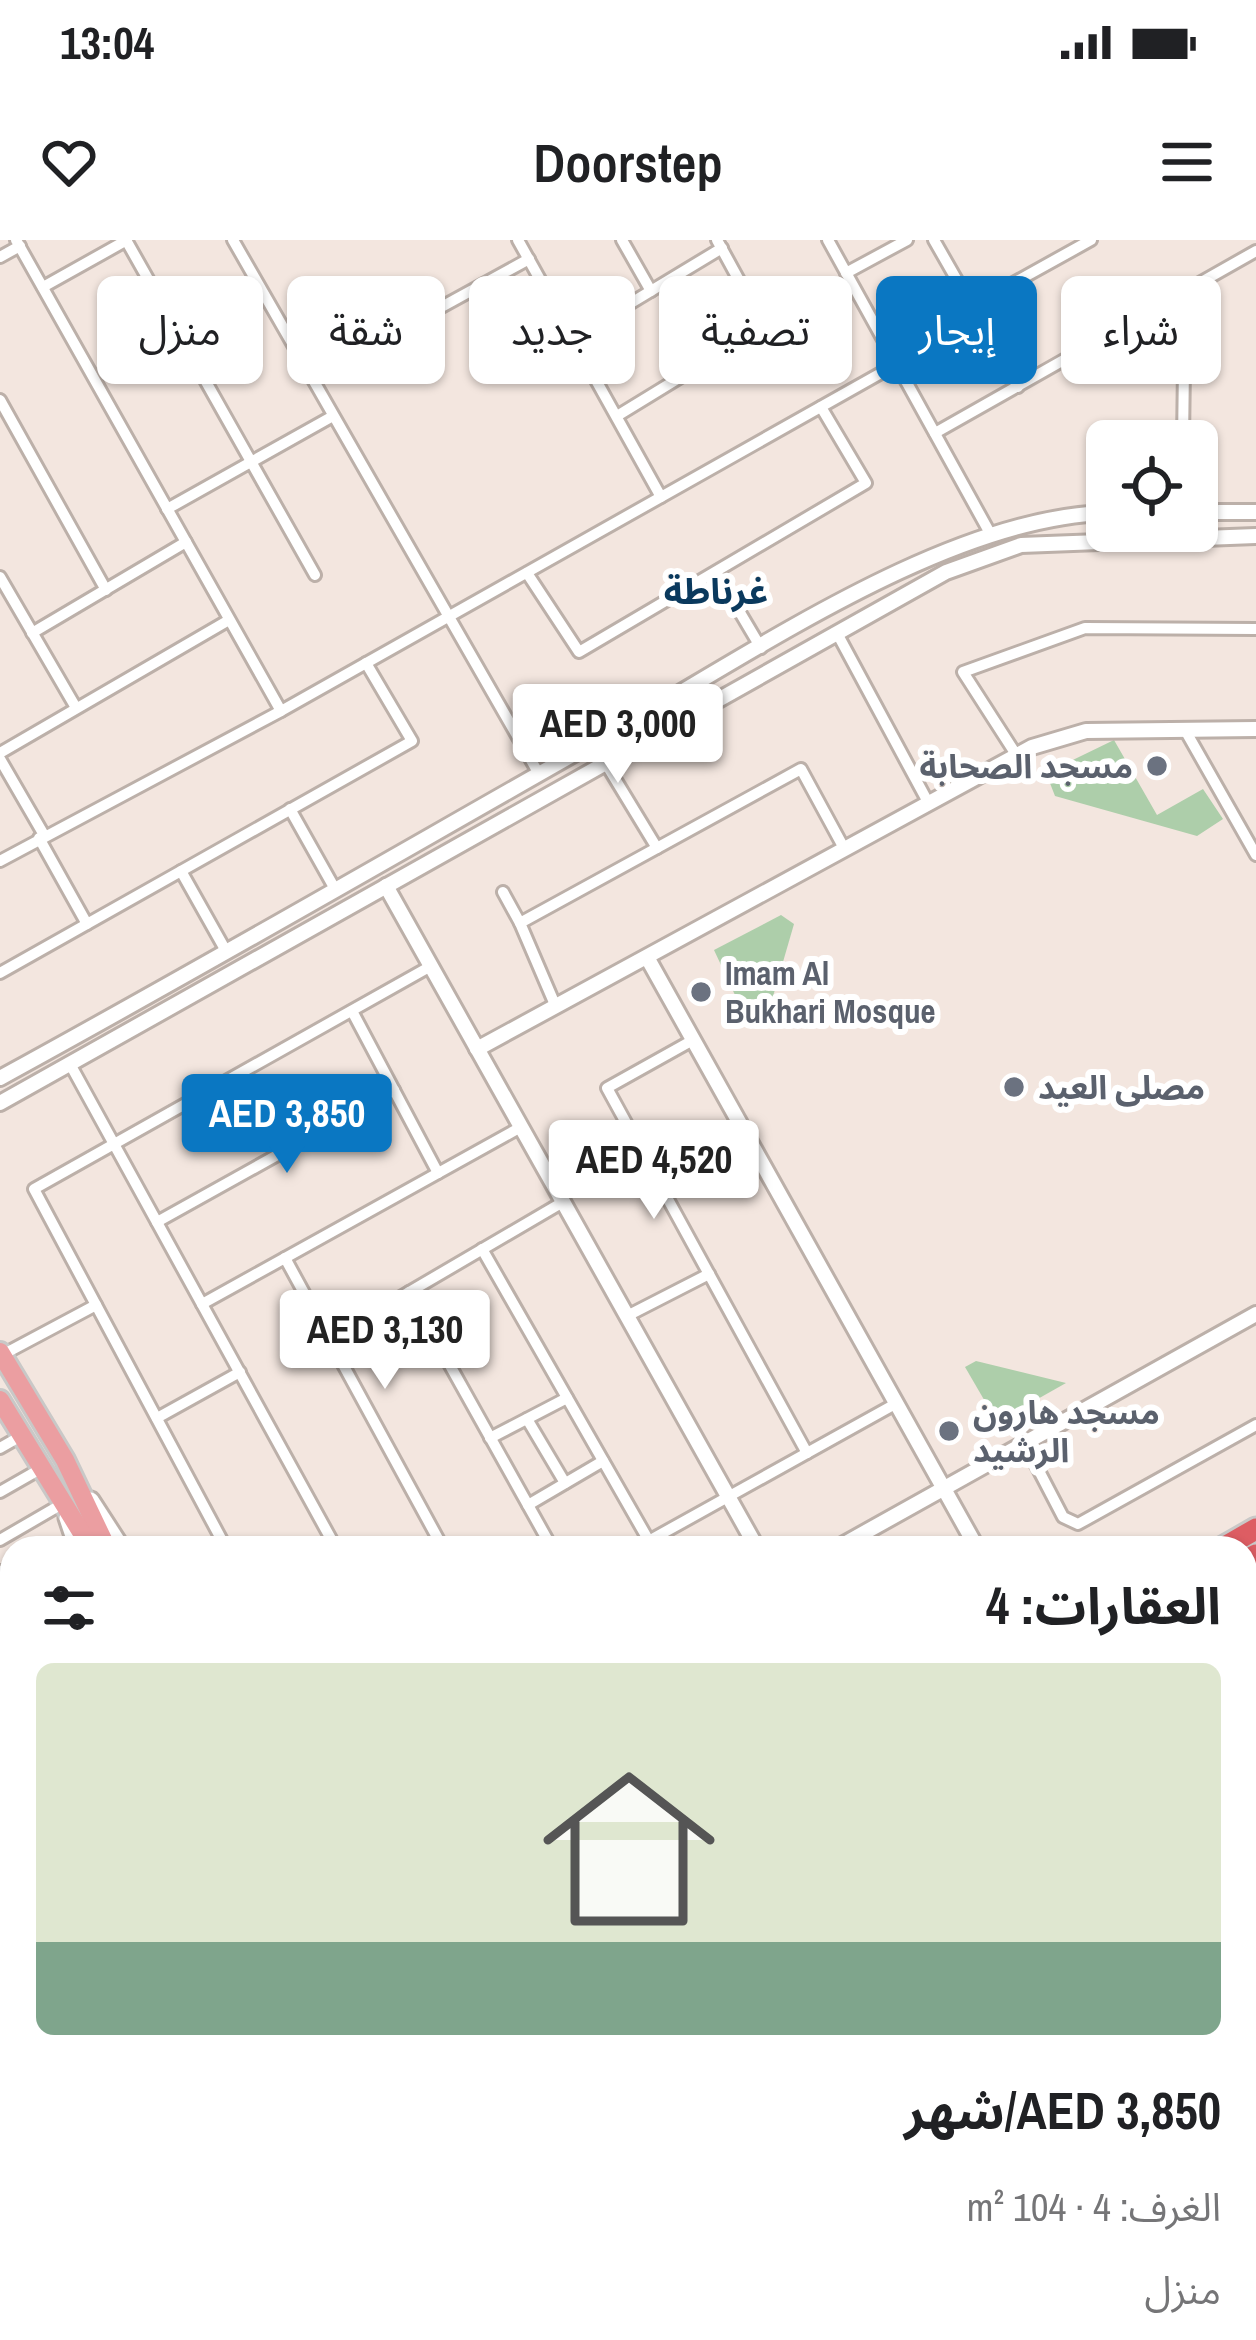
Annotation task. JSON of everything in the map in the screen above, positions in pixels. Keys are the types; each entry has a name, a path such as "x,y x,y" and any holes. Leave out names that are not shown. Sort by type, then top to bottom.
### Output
{"main road":[{"path":"1,1353 114,1536"},
{"path":"0,1400 83,1536"},
{"path":"65,1460 100,1536"},
{"path":"62,1504 73,1536"}],"street":[{"path":"43,287 127,240 315,575"},
{"path":"518,240 538,276"},
{"path":"622,240 650,291"},
{"path":"828,240 876,327"},
{"path":"846,273 907,240"},
{"path":"934,240 955,276"},
{"path":"1026,276 1090,240"},
{"path":"1213,276 1255,254 1246,240"},
{"path":"236,241 287,333"},
{"path":"0,257 18,243 281,711"},
{"path":"616,416 764,326 720,244 635,300"},
{"path":"445,305 529,259"},
{"path":"934,433 1061,362"},
{"path":"0,861 281,711 876,376"},
{"path":"315,384 539,774"},
{"path":"598,384 661,497"},
{"path":"908,384 991,536"},
{"path":"1183,420 1184,384"},
{"path":"0,400 106,590"},
{"path":"526,573 579,652 866,483 820,407"},
{"path":"167,509 334,416"},
{"path":"1218,512 1256,512"},
{"path":"0,1078 866,592 991,536 1052,518 1086,515"},
{"path":"0,1103 946,572 1022,545 1256,536"},
{"path":"32,633 186,542"},
{"path":"716,572 760,649"},
{"path":"0,578 76,706"},
{"path":"87,924 0,756 76,706 229,620"},
{"path":"1017,755 963,672 1084,628 1256,629"},
{"path":"838,635 929,804"},
{"path":"0,973 412,741 366,663"},
{"path":"477,1049 1017,755 1086,731 1256,729"},
{"path":"1185,730 1256,855"},
{"path":"607,764 657,848"},
{"path":"520,923 801,770 845,850"},
{"path":"290,809 334,890"},
{"path":"181,871 226,951"},
{"path":"386,886 750,1536"},
{"path":"503,892 556,1007"},
{"path":"648,959 971,1536"},
{"path":"220,1536 34,1189 431,966"},
{"path":"352,1011 438,1173"},
{"path":"694,1040 607,1088 807,1453"},
{"path":"70,1064 330,1536"},
{"path":"157,1222 394,1090"},
{"path":"202,1304 521,1127"},
{"path":"329,1339 563,1202"},
{"path":"482,1249 646,1536"},
{"path":"285,1258 433,1536"},
{"path":"627,1316 709,1274"},
{"path":"409,1292 545,1536"},
{"path":"1,1353 96,1306"},
{"path":"871,1536 945,1487 1256,1314"},
{"path":"157,1418 240,1372"},
{"path":"490,1438 567,1398"},
{"path":"658,1536 897,1403"},
{"path":"527,1419 565,1483"},
{"path":"1025,1444 1063,1517 1078,1524 1256,1425"},
{"path":"0,1448 20,1436"},
{"path":"528,1505 603,1461"},
{"path":"0,1492 43,1468"},
{"path":"7,1536 62,1504"}],"green space":[{"path":"1114,740 1157,815 1203,789 1223,819 1197,836 1055,796 1046,773"},
{"path":"781,915 794,924 765,1024 749,1025 714,950"},
{"path":"976,1361 1066,1383 997,1422 965,1367"}],"place":[{"name":"مسجد الصحابة","path":"1157,766"},
{"name":"Imam Al Bukhari Mosque","path":"701,992"},
{"name":"مصلى العيد","path":"1014,1087"},
{"name":"مسجد هارون الرشيد","path":"949,1431"}],"district":[{"name":"غرناطة","path":"716,591"}]}
